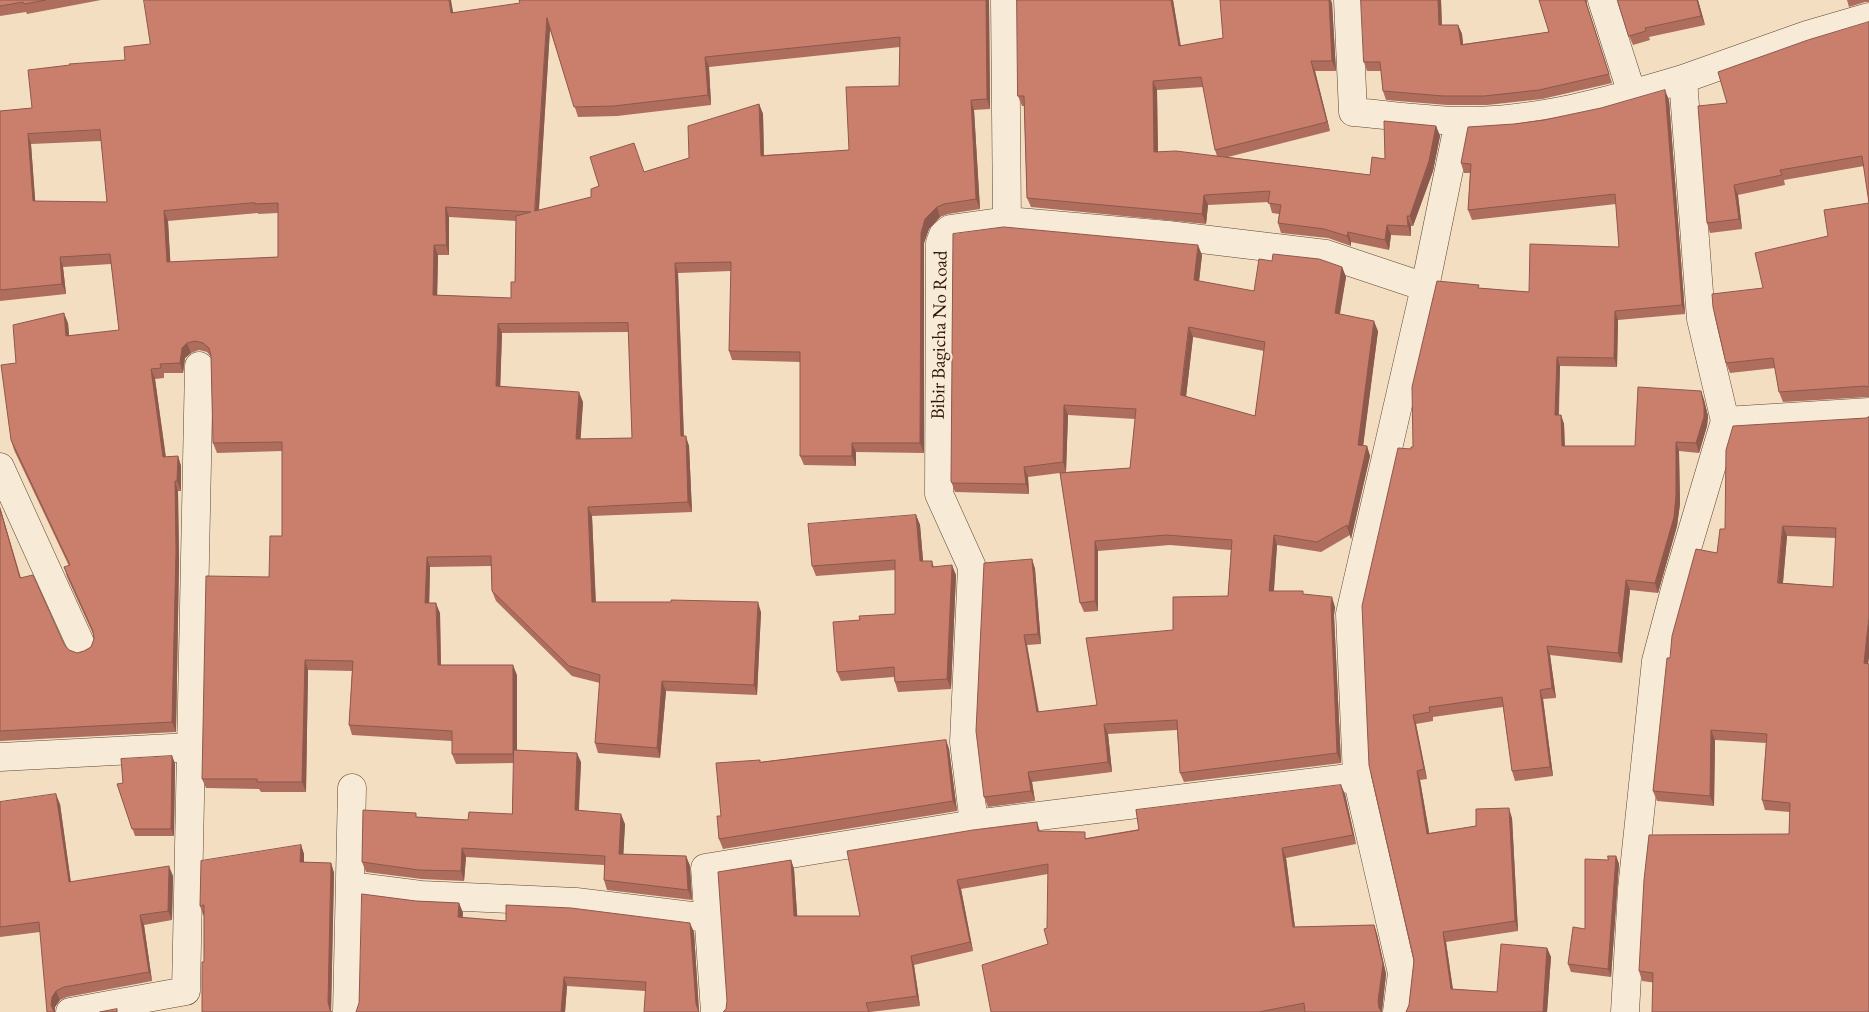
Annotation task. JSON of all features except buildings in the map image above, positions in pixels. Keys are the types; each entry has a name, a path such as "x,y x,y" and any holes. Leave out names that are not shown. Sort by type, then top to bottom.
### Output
{"street":[{"path":"1005,0 1007,221"},
{"path":"1348,0 1353,112 1459,121 1542,115 1632,94 1683,79 1807,35 1869,17"},
{"path":"1602,0 1632,94"},
{"path":"1625,1012 1632,889 1656,661 1677,582 1725,421 1701,319 1683,79"},
{"path":"1397,1012 1402,973 1357,777 1350,614 1425,286 1459,121"},
{"name":"Bibir Bagicha No Road","path":"974,824 964,742 972,567 939,494 940,243 943,235 950,229 1007,221 1168,235 1326,254 1425,286"},
{"path":"70,1012 186,991 198,366"},
{"path":"1725,421 1869,412"},
{"path":"0,467 82,647"},
{"path":"0,757 191,747"},
{"path":"715,1012 705,868 974,824 1357,777"},
{"path":"347,1012 352,788"},
{"path":"350,886 421,895 576,902 708,918"}]}
